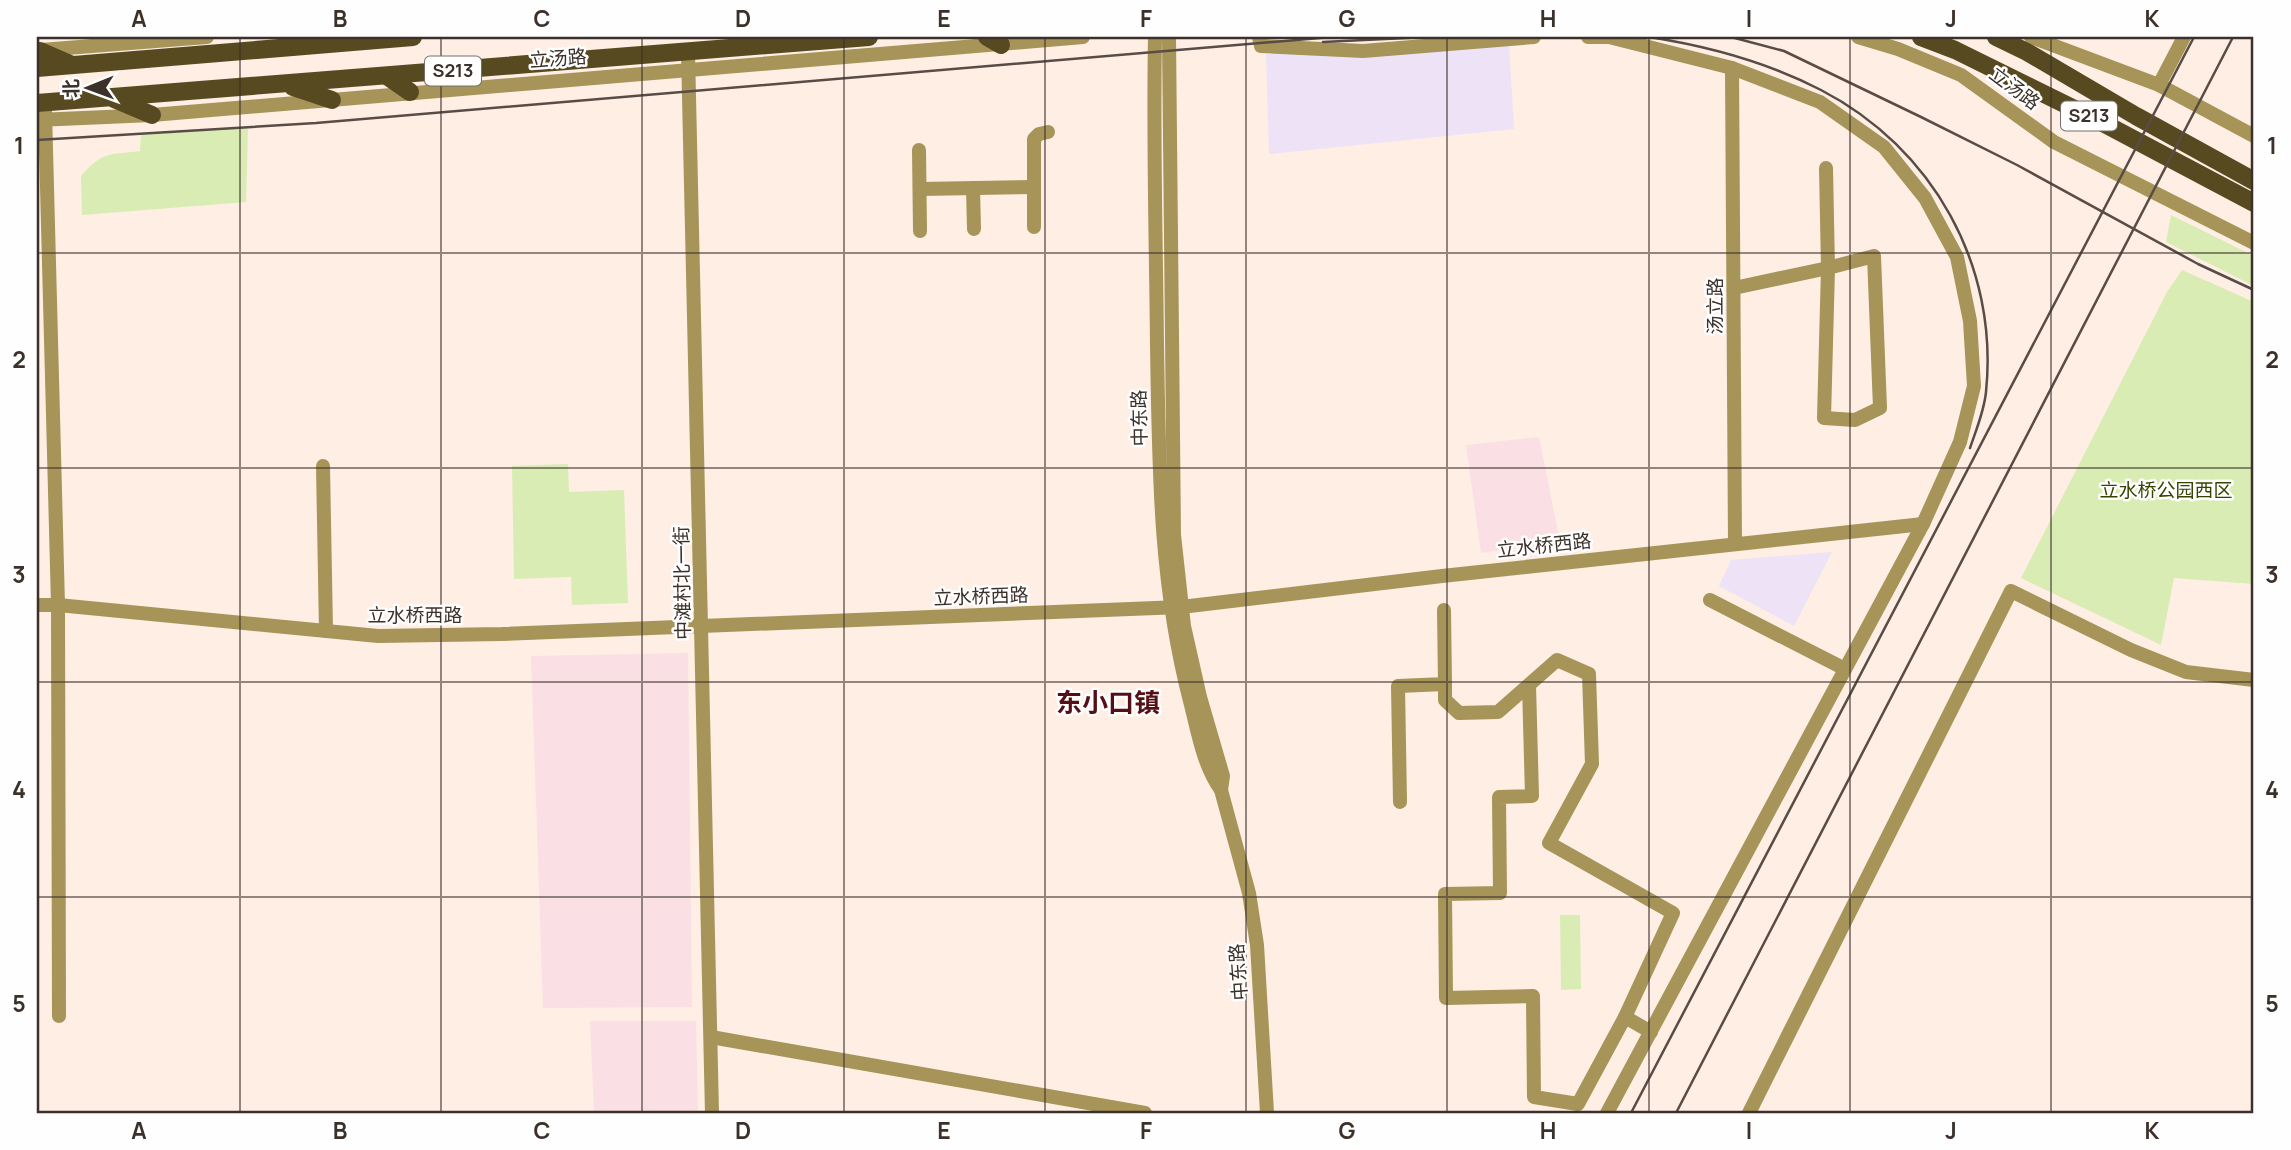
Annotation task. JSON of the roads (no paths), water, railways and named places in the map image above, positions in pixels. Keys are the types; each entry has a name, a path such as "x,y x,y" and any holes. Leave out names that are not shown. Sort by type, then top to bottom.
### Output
{"main road":[{"name":"S213","path":"38,52 73,66 413,37"},
{"name":"立汤路","path":"41,111 111,97 387,76 526,73 688,52 869,37"},
{"name":"立汤路","path":"1921,37 1955,50 2103,123 2254,203"},
{"name":"立汤路","path":"1996,37 2254,181"},
{"path":"387,76 410,92"},
{"path":"283,83 332,100"},
{"path":"111,97 152,114"}],"street":[{"path":"38,52 207,37"},
{"name":"立汤路","path":"41,111 152,114 410,92 526,73 690,71 994,41 1083,37"},
{"name":"中东路","path":"1155,37 1160,500 1176,608 1223,776 1221,790 1249,893 1256,945 1267,1113"},
{"name":"中东路","path":"1169,37 1172,498 1176,608"},
{"path":"1259,37 1261,46 1363,51 1534,37"},
{"path":"1588,37 1609,37 1731,68 1820,102 1884,147 1925,198 1957,257 1970,321 1974,386 1960,442 1923,524 1607,1113"},
{"name":"立汤路","path":"1858,37 1898,49 1961,75 2054,142 2254,243"},
{"path":"2031,37 2160,85 2254,136"},
{"path":"2160,85 2184,37"},
{"name":"中滩村北一街","path":"688,52 712,1113"},
{"name":"汤立路","path":"1731,68 1735,544"},
{"path":"41,111 58,605 59,1016"},
{"path":"1034,227 1034,139 1039,134 1048,132"},
{"path":"919,150 920,231"},
{"path":"1734,288 1828,268 1874,256 1880,408 1855,420 1824,418 1828,268 1826,168"},
{"path":"920,189 1034,187"},
{"path":"973,188 974,229"},
{"path":"323,466 326,631"},
{"name":"立水桥西路","path":"37,605 378,636 1176,608 1923,524"},
{"path":"1749,1113 2011,591 2131,650 2186,671 2254,680"},
{"path":"1710,600 1845,669"},
{"path":"1444,610 1445,700 1459,713 1498,712 1557,660 1589,674 1592,764 1549,843 1673,913 1625,1017 1578,1104 1534,1097 1533,996 1446,998 1445,894 1500,893 1499,797 1532,796 1530,685"},
{"path":"1400,802 1398,686 1445,684"},
{"path":"1625,1017 1651,1032"},
{"path":"711,1037 1145,1113"}],"railway":[{"path":"37,140 316,123 1332,37"},
{"path":"1323,42 1427,37"},
{"path":"1649,37 1737,57 1821,90 1861,114 1896,144 1926,178 1950,216 1969,256 1981,300 1987,345 1986,392 1982,414 1970,448"},
{"path":"1731,37 1784,51 1921,117 2017,165 2198,264 2254,290"},
{"path":"1631,1113 2194,37"},
{"path":"1676,1113 2233,37"}],"district":[{"name":"东小口镇","path":"1108,703"}],"park label":[{"name":"立水桥公园西区","path":"2166,490"}]}
